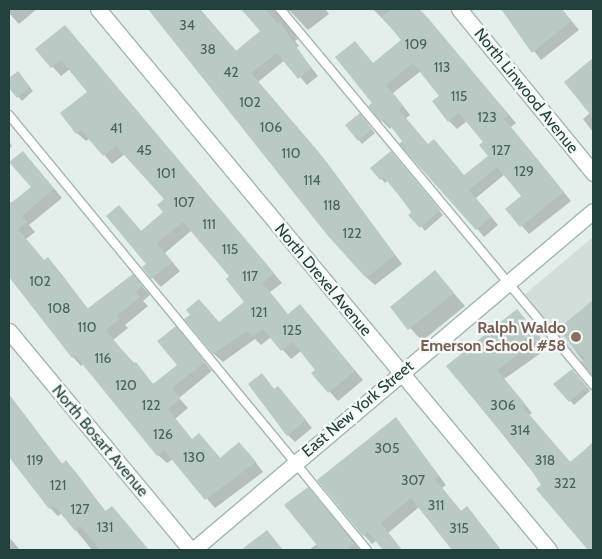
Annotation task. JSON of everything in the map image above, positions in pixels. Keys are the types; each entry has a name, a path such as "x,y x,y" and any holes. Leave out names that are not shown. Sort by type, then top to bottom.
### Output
{"street":[{"name":"North Drexel Avenue","path":"98,9 549,550"},
{"name":"North Linwood Avenue","path":"459,9 593,173"},
{"name":"East New York Street","path":"192,550 593,210"},
{"name":"North Bosart Avenue","path":"9,331 192,550"}],"lane":[{"path":"280,9 593,385"},
{"path":"9,115 367,550"}],"shaded area":[{"name":"Ralph Waldo Emerson School #58","path":"593,237 593,378 524,295"}],"building":[{"path":"148,9 199,9 236,51 260,31 241,9 265,9 278,24 280,22 311,68 298,79 277,53 251,73 317,150 395,255 366,278 328,236"},
{"path":"392,9 419,9 509,115 504,119 564,192 520,227 505,209 521,196 497,167 469,190 491,217 476,230 399,144 402,141 385,119 381,122 368,106 372,103 335,57 355,41 373,63 401,40 382,17","holes":["413,63 439,96 432,101 448,122 459,113 483,142 479,145 488,156 464,175 434,139 428,144 399,110 403,106 386,85"]},
{"path":"501,9 561,9 571,21 532,53"},
{"path":"65,25 274,273 262,283 288,314 300,304 355,371 328,393 311,373 315,370 293,342 281,351 263,329 252,337 247,331 213,354 184,319 190,315 186,310 199,299 219,322 244,302 226,279 229,276 183,222 157,243 172,262 151,279 142,267 146,264 106,216 119,205 141,231 163,212 157,205 164,199 116,146 103,156 81,130 76,134 60,113 87,92 61,60 51,68 35,49"},
{"path":"593,58 593,118 564,82"},
{"path":"18,71 30,87 17,98 9,88 9,78"},
{"path":"360,113 372,129 358,141 345,125"},
{"path":"23,151 54,189 22,216 27,222 18,229 44,260 48,257 87,309 133,274 143,286 136,292 140,297 117,316 120,319 106,330 133,364 136,362 153,384 177,365 157,341 176,326 205,362 172,388 180,399 168,409 192,439 199,433 220,458 239,442 256,462 205,500 164,450 157,456 75,355 72,358 9,277 9,200 11,203 31,187 9,162"},
{"path":"391,151 440,210 420,228 408,215 412,212 384,177 380,180 370,168"},
{"path":"435,270 454,293 408,330 390,307"},
{"path":"593,300 593,377 581,362 584,359 558,329"},
{"path":"517,309 541,338 497,370 525,404 522,406 570,462 593,443 593,550 588,550 536,489 541,485 526,462 446,366"},
{"path":"572,369 587,387 569,402 553,384"},
{"path":"262,373 274,389 278,386 306,420 287,436 248,384"},
{"path":"9,394 62,464 66,460 105,511 112,506 149,550 100,550 80,526 75,531 54,505 49,509 9,457"},
{"path":"396,417 439,476 435,479 461,511 467,506 501,550 452,550 411,498 381,523 402,550 383,550 368,532 363,536 317,480"},
{"path":"308,487 354,543 346,550 321,550 284,505"},
{"path":"267,530 283,550 241,550"}],"place":[{"name":"Ralph Waldo Emerson School #58","path":"576,337"}]}
